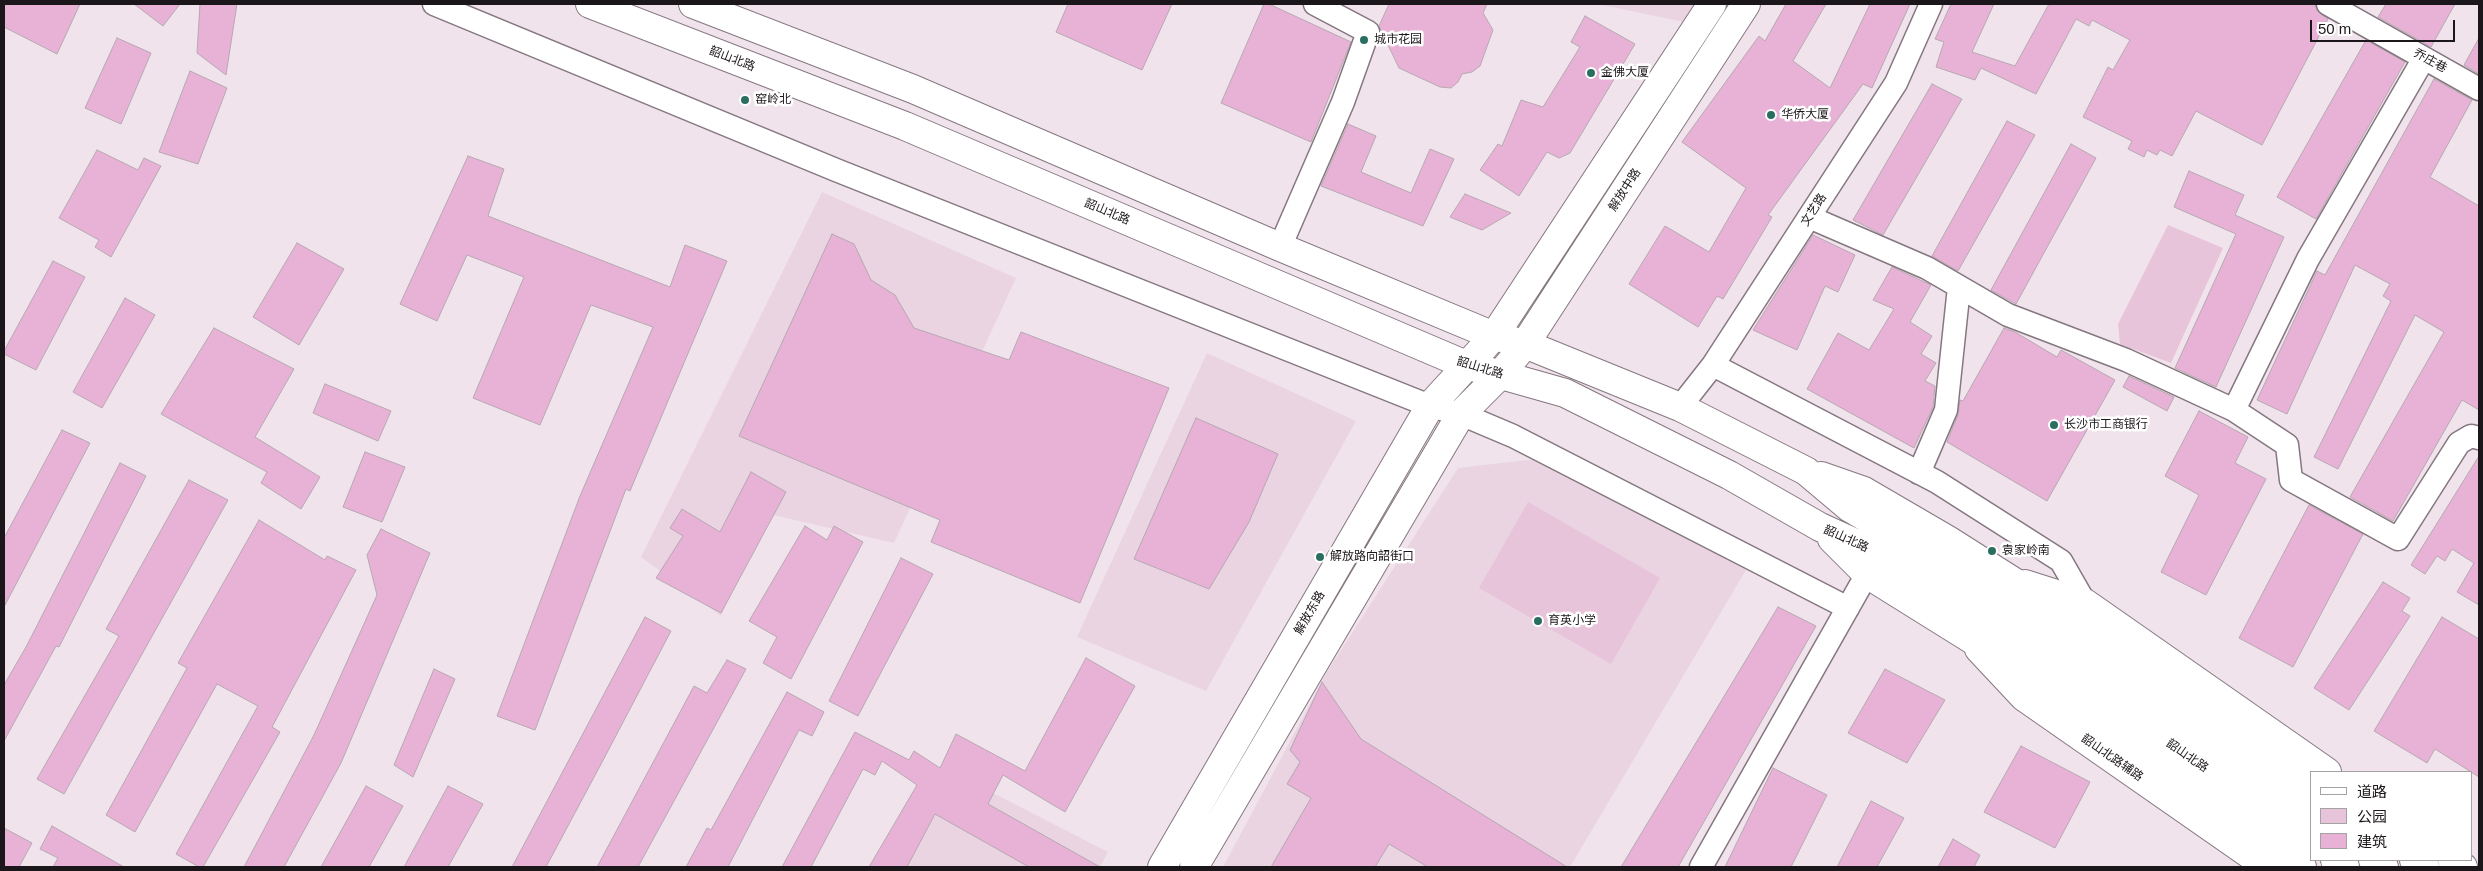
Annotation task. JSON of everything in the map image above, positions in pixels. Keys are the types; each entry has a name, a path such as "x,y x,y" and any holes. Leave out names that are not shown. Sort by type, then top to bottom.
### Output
{"main road":[{"name":"韶山北路","path":"590,4 905,126 1466,365 1565,394 1729,475 1820,527 1879,554 2049,660 2310,843"},
{"name":"韶山北路","path":"693,4 913,88 1280,247 1494,336 1525,344 1680,407 1806,471 1850,508 1937,559 2063,640 2310,815"},
{"path":"1466,365 1494,336 1712,4"},
{"name":"解放中路","path":"1501,374 1525,344 1746,4"},
{"name":"解放东路","path":"1162,867 1430,406 1466,365"},
{"path":"1194,867 1461,414 1501,374"},
{"path":"1806,471 1864,490 2009,579 2080,611 2325,771"},
{"path":"1820,527 1868,574 2037,680 2302,867"},
{"path":"2080,611 2310,785"},
{"name":"韶山北路辅路","path":"1968,637 2024,697 2268,867"}],"street":[{"path":"434,4 836,170 1430,406 1461,414 1513,436 1848,608"},
{"path":"1280,247 1343,102 1368,32 1315,4"},
{"name":"文艺路","path":"1680,407 1713,365 1896,83 1931,4"},
{"name":"乔庄巷","path":"2328,4 2479,89"},
{"path":"2234,410 2308,259 2424,58"},
{"path":"1809,217 1927,268 2008,315 2126,360 2234,410 2287,444 2291,480 2398,539 2459,443 2471,436 2479,438"},
{"path":"1919,473 1946,410 1959,287"},
{"path":"1713,365 1937,482 2061,561 2080,611"},
{"path":"1701,867 1868,574"}],"shaded area":[{"path":"1597,4 1707,4 1694,24"},
{"path":"822,192 1016,278 894,543 769,514 721,616 641,557"},
{"path":"1207,353 1356,421 1206,691 1077,637"},
{"name":"育英小学","path":"1536,459 1746,570 1570,867 1223,867 1327,672 1458,468"},
{"path":"958,775 1108,852 1100,867 897,867"}],"green space":[{"path":"2168,225 2223,248 2171,363 2120,344 2118,324"},
{"path":"1528,502 1660,578 1611,664 1479,588"}],"building":[{"path":"4,4 80,4 57,54 4,27"},
{"path":"134,4 180,4 163,26"},
{"path":"200,4 237,4 226,75 197,53"},
{"path":"1068,4 1172,4 1142,70 1056,32"},
{"path":"1264,4 1269,4 1351,42 1311,142 1221,103"},
{"path":"1389,4 1487,4 1483,13 1493,30 1480,66 1472,72 1462,74 1458,82 1451,88 1440,87 1399,68 1379,26"},
{"path":"1786,4 1826,4 1793,61 1830,88 1870,4 1910,4 1872,88 1863,84 1768,215 1772,217 1723,299 1717,296 1698,327 1629,284 1665,226 1709,252 1746,188 1682,142 1759,36 1765,41"},
{"path":"1951,4 1994,4 1972,52 2015,66 2049,4 2315,4 2317,11 2328,19 2262,145 2196,111 2172,156 2160,150 2157,155 2147,150 2144,157 2128,149 2132,141 2083,117 2108,67 2113,70 2130,40 2092,20 2089,26 2076,19 2036,94 1981,68 1975,80 1936,67 1944,42 1935,39"},
{"path":"2386,4 2455,4 2431,47 2378,17"},
{"name":"金佛大厦","path":"1585,16 1635,44 1570,153 1559,158 1547,152 1519,196 1480,170 1498,144 1502,146 1521,100 1543,107 1580,47 1571,42"},
{"path":"117,38 151,53 121,124 85,108"},
{"path":"2479,38 2479,74 2464,65"},
{"path":"2366,40 2405,62 2316,219 2277,197"},
{"path":"190,71 227,88 198,164 159,152"},
{"path":"2434,79 2472,100 2430,177 2479,206 2479,410 2462,400 2393,521 2350,497 2444,332 2415,315 2338,469 2314,457 2391,301 2383,296 2390,284 2355,265 2287,414 2257,400 2317,271 2325,275"},
{"path":"1932,84 1962,99 1883,235 1853,220"},
{"path":"2007,121 2035,135 1958,271 1932,256"},
{"path":"1348,124 1376,136 1361,172 1411,193 1430,149 1454,159 1423,226 1321,186"},
{"path":"2071,144 2096,158 2016,304 1991,290"},
{"path":"97,150 138,170 144,158 161,166 111,257 95,247 99,240 59,218"},
{"path":"468,156 504,169 488,216 670,287 685,245 727,261 630,491 626,489 535,730 497,716 580,496 653,327 591,305 540,425 473,398 524,277 467,255 437,321 400,304"},
{"path":"2189,171 2244,195 2235,215 2284,237 2216,387 2175,368 2236,234 2174,207"},
{"path":"1465,194 1511,213 1482,230 1450,217"},
{"path":"832,234 854,244 871,280 895,295 914,328 1009,360 1021,332 1169,388 1080,603 931,542 940,520 739,436"},
{"path":"1813,235 1855,255 1838,292 1825,286 1797,350 1753,330"},
{"path":"297,243 344,269 299,345 253,317"},
{"path":"53,261 85,277 36,370 4,354 4,351"},
{"path":"1892,267 1931,285 1910,322 1932,336 1921,354 1936,363 1925,381 1935,386 1933,407 1914,448 1807,389 1838,333 1869,350 1894,309 1873,300"},
{"path":"125,298 155,315 102,408 73,392"},
{"path":"214,328 294,369 255,437 320,477 301,509 261,483 267,472 161,414"},
{"path":"2004,328 2015,332 2057,357 2061,350 2115,380 2047,501 1947,442 1958,415 1960,400 1963,401"},
{"path":"2129,376 2174,397 2167,411 2123,387"},
{"path":"325,384 391,411 378,441 313,413"},
{"path":"2199,411 2248,437 2235,463 2266,479 2206,595 2161,572 2199,495 2165,476"},
{"path":"1196,418 1278,454 1249,522 1209,589 1134,559"},
{"path":"62,430 90,443 4,607 4,538"},
{"path":"365,452 405,467 382,522 343,507"},
{"path":"2479,456 2479,605 2457,592 2474,563 2452,549 2445,561 2437,556 2425,574 2411,565"},
{"path":"120,463 146,476 59,647 56,646 4,741 4,685 26,647"},
{"path":"751,472 786,492 721,613 656,578 683,536 670,528 682,509 720,532"},
{"path":"189,480 228,500 64,794 37,779 119,636 106,629"},
{"path":"2309,505 2363,534 2293,667 2239,638"},
{"path":"259,520 325,560 327,556 356,570 272,727 280,732 203,867 199,867 176,854 258,706 217,684 135,832 106,815 187,668 178,663"},
{"path":"805,526 827,540 834,526 863,542 791,679 763,663 777,637 749,621"},
{"path":"381,529 430,553 341,763 284,867 244,867 314,735 377,595 367,555"},
{"path":"901,558 933,574 858,716 829,701"},
{"path":"2383,582 2410,598 2402,611 2410,616 2349,710 2314,688"},
{"path":"1778,607 1816,626 1678,867 1621,867"},
{"path":"645,617 671,631 600,766 546,867 512,867"},
{"path":"2442,617 2479,639 2479,777 2473,773 2473,771 2470,771 2435,749 2427,763 2374,731"},
{"path":"1086,658 1135,686 1065,812 1003,775 988,804 1100,867 1029,867 935,814 907,867 869,867 917,785 882,761 875,775 863,769 811,867 782,867 855,732 909,760 914,751 940,768 956,734 1025,771"},
{"path":"727,660 746,669 638,867 597,867 694,686 707,693"},
{"path":"434,669 455,679 413,777 394,765"},
{"path":"1885,669 1945,700 1907,763 1848,733"},
{"path":"1322,682 1361,739 1567,867 1428,867 1389,844 1375,867 1271,867 1311,798 1287,784 1300,762 1290,750"},
{"path":"787,692 824,712 812,736 799,730 728,867 686,867 707,828 711,830"},
{"path":"2021,746 2090,782 2055,848 1984,812"},
{"path":"1773,768 1827,795 1791,867 1725,867"},
{"path":"366,786 403,806 369,867 321,867"},
{"path":"448,786 483,804 448,867 404,867"},
{"path":"1871,801 1904,818 1877,867 1837,867"},
{"path":"52,826 124,867 53,867 58,858 40,849"},
{"path":"4,828 32,843 19,867 4,867"},
{"path":"1953,839 1980,855 1974,867 1938,867"}],"place":[{"name":"城市花园","path":"1364,40"},
{"name":"金佛大厦","path":"1591,73"},
{"name":"窑岭北","path":"745,100"},
{"name":"华侨大厦","path":"1771,115"},
{"name":"长沙市工商银行","path":"2054,425"},
{"name":"袁家岭南","path":"1992,551"},
{"name":"解放路向韶街口","path":"1320,557"},
{"name":"育英小学","path":"1538,621"}]}
